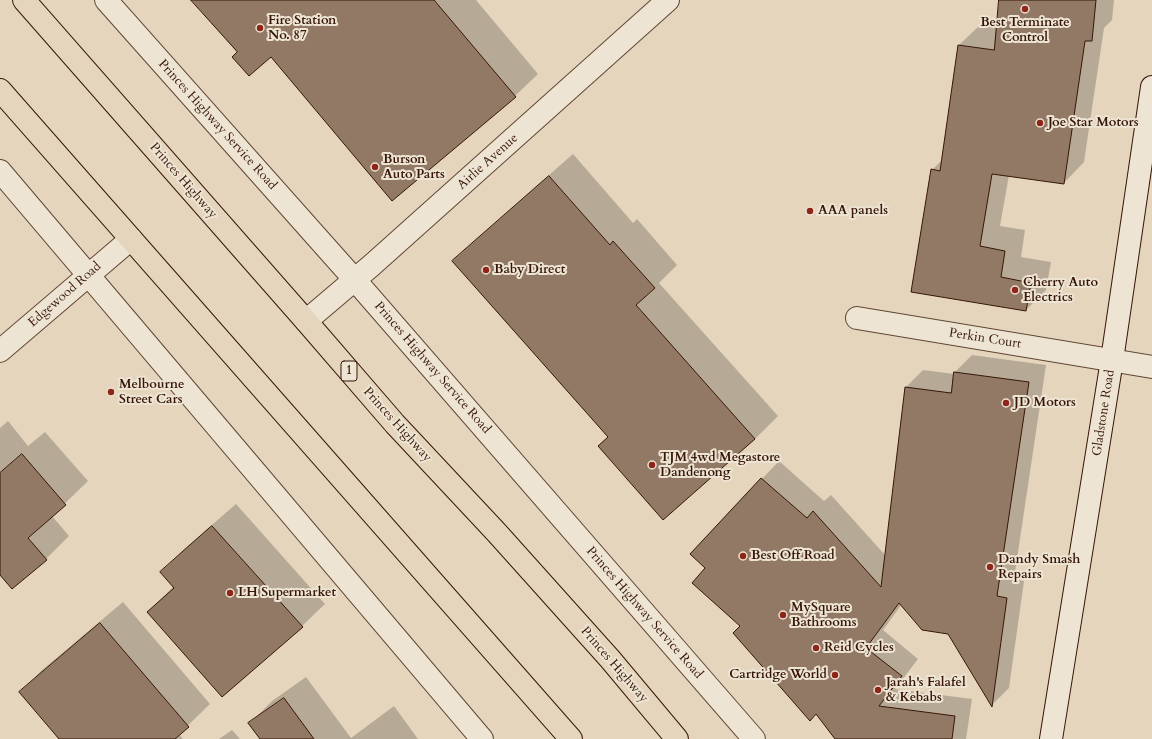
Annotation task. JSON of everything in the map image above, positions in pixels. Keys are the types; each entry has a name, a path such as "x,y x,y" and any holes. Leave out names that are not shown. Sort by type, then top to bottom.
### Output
{"highway":[{"name":"Princes Highway","path":"24,0 395,424 497,533 610,659 677,739"},
{"path":"0,90 570,739"}],"street":[{"name":"Princes Highway Service Road","path":"106,0 355,280 754,739"},
{"name":"Airlie Avenue","path":"306,321 355,280 668,0"},
{"name":"Gladstone Road","path":"1051,739 1112,360 1152,87"},
{"path":"0,171 482,739"},
{"name":"Edgewood Road","path":"0,351 130,239"},
{"name":"Perkin Court","path":"857,318 1152,367"}],"building":[{"path":"191,0 434,0 516,97 392,201 271,57 249,76 232,57 237,52"},
{"path":"999,0 1096,0 1092,41 1085,41 1064,184 992,174 980,246 1005,251 1001,277 1031,283 1026,311 911,292 931,169 940,171 958,45 994,50"},
{"path":"549,176 610,245 613,241 655,288 636,305 755,439 663,520 598,446 608,437 452,261"},
{"path":"954,372 1029,382 997,596 1007,598 992,707 948,634 922,630 899,603 866,648 902,676 879,706 955,716 952,739 835,739 816,714 810,721 733,633 740,626 692,583 705,568 690,554 761,478 807,518 813,511 881,587 905,387 951,393"},
{"path":"22,454 66,505 28,538 47,560 12,589 0,575 0,473"},
{"path":"212,526 303,627 222,697 147,612 174,588 160,572"},
{"path":"100,623 189,727 175,739 59,739 19,692"},
{"path":"284,698 314,739 260,739 248,723"}],"place":[{"name":"Best Terminate Control","path":"1025,9"},
{"name":"Fire Station No. 87","path":"260,28"},
{"name":"Joe Star Motors","path":"1040,123"},
{"name":"Burson Auto Parts","path":"375,167"},
{"name":"AAA panels","path":"810,211"},
{"name":"Baby Direct","path":"486,270"},
{"name":"Cherry Auto Electrics","path":"1015,290"},
{"name":"Melbourne Street Cars","path":"111,392"},
{"name":"JD Motors","path":"1006,403"},
{"name":"TJM 4wd Megastore Dandenong","path":"652,465"},
{"name":"Best Off Road","path":"743,556"},
{"name":"Dandy Smash Repairs","path":"990,567"},
{"name":"LH Supermarket","path":"230,593"},
{"name":"MySquare Bathrooms","path":"783,615"},
{"name":"Reid Cycles","path":"816,648"},
{"name":"Cartridge World","path":"835,675"},
{"name":"Jarah's Falafel & Kebabs","path":"878,690"}]}
